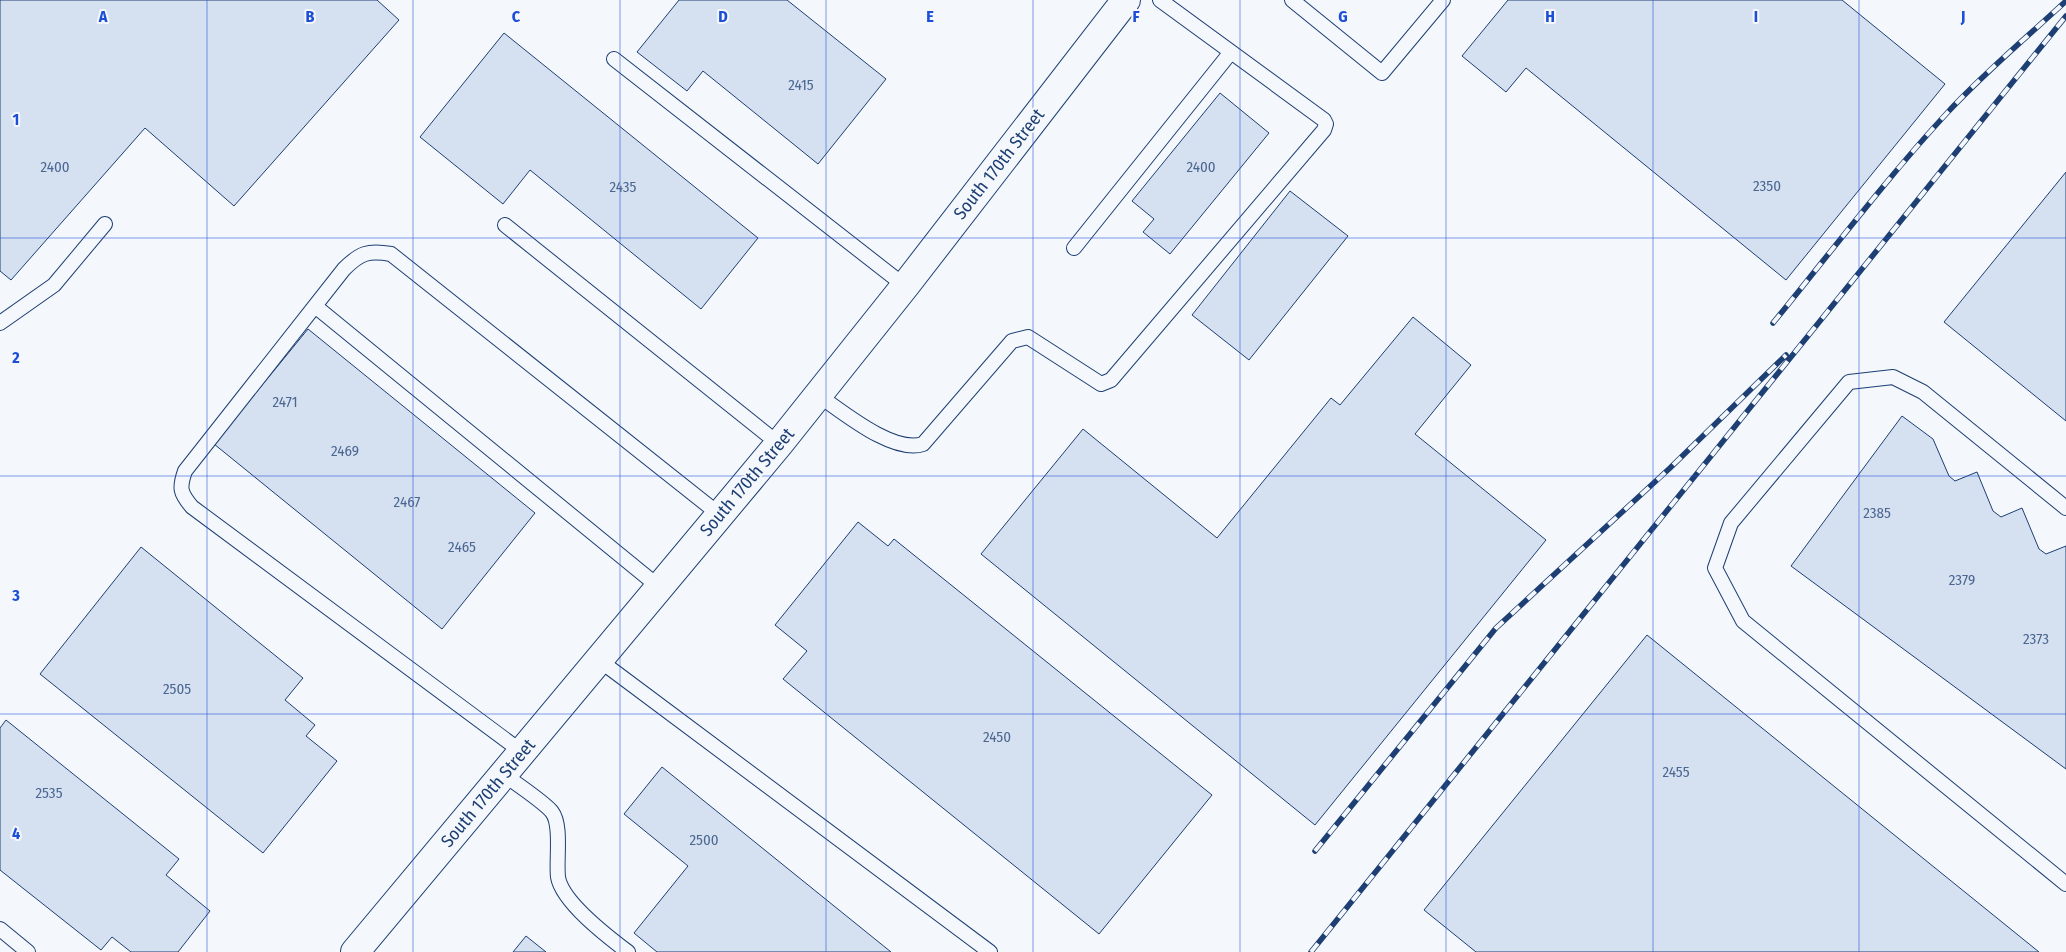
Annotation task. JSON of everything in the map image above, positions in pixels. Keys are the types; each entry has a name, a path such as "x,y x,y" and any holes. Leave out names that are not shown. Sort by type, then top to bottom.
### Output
{"street":[{"name":"South 170th Street","path":"355,952 779,444 905,286 1126,0"}],"lane":[{"path":"818,395 868,428 901,445 916,446 923,444 1012,341 1028,337 1101,384 1111,380 1324,130 1326,124 1324,120 1160,0"},
{"path":"1292,0 1311,6 1382,73 1443,0"},
{"path":"1074,248 1231,52"},
{"path":"614,59 905,286"},
{"path":"0,323 54,286 105,224"},
{"path":"505,225 779,444"},
{"path":"522,752 192,507 184,497 180,484 185,471 344,269 357,256 374,251 391,254 720,515"},
{"path":"315,306 659,587"},
{"path":"2066,508 1923,392 1893,377 1849,382 1731,523 1714,568 1744,621 2066,884"},
{"path":"599,660 990,952"},
{"path":"504,774 552,812 556,822 558,879 568,896 591,923 628,952"},
{"path":"0,929 28,952"}],"building":[{"path":"0,0 377,0 399,20 234,206 145,128 11,280 0,271"},
{"path":"679,0 787,0 886,79 818,164 703,71 687,91 637,52"},
{"path":"1508,0 1842,0 1945,84 1786,280 1526,68 1506,92 1462,56"},
{"path":"504,33 758,238 701,309 530,170 503,204 420,137"},
{"path":"1220,93 1269,133 1170,254 1143,232 1154,219 1132,201"},
{"path":"2066,172 2066,421 1944,322"},
{"path":"1290,191 1348,236 1249,360 1192,315"},
{"path":"1413,317 1471,365 1415,434 1546,540 1315,825 981,554 1083,429 1217,538 1331,398 1340,405"},
{"path":"308,329 535,513 442,629 214,444"},
{"path":"1902,416 1933,439 1949,476 1955,481 1977,472 1993,511 2001,517 2022,508 2039,549 2046,554 2066,546 2066,769 1791,566"},
{"path":"858,522 888,546 894,539 1212,795 1099,934 783,679 807,651 775,625"},
{"path":"141,547 303,678 285,700 315,725 306,736 337,761 263,853 40,674"},
{"path":"1647,635 2039,952 1476,952 1424,910"},
{"path":"6,720 179,859 166,875 210,911 178,952 131,952 112,937 101,950 0,870 0,728"},
{"path":"662,767 891,952 657,952 634,933 688,866 624,814"},
{"path":"526,936 546,952 513,952"}],"railway":[{"path":"1773,323 1924,138 1990,70 2066,1"},
{"path":"1311,952 2066,16"},
{"path":"1315,851 1496,628 1670,468 1786,355"}]}
